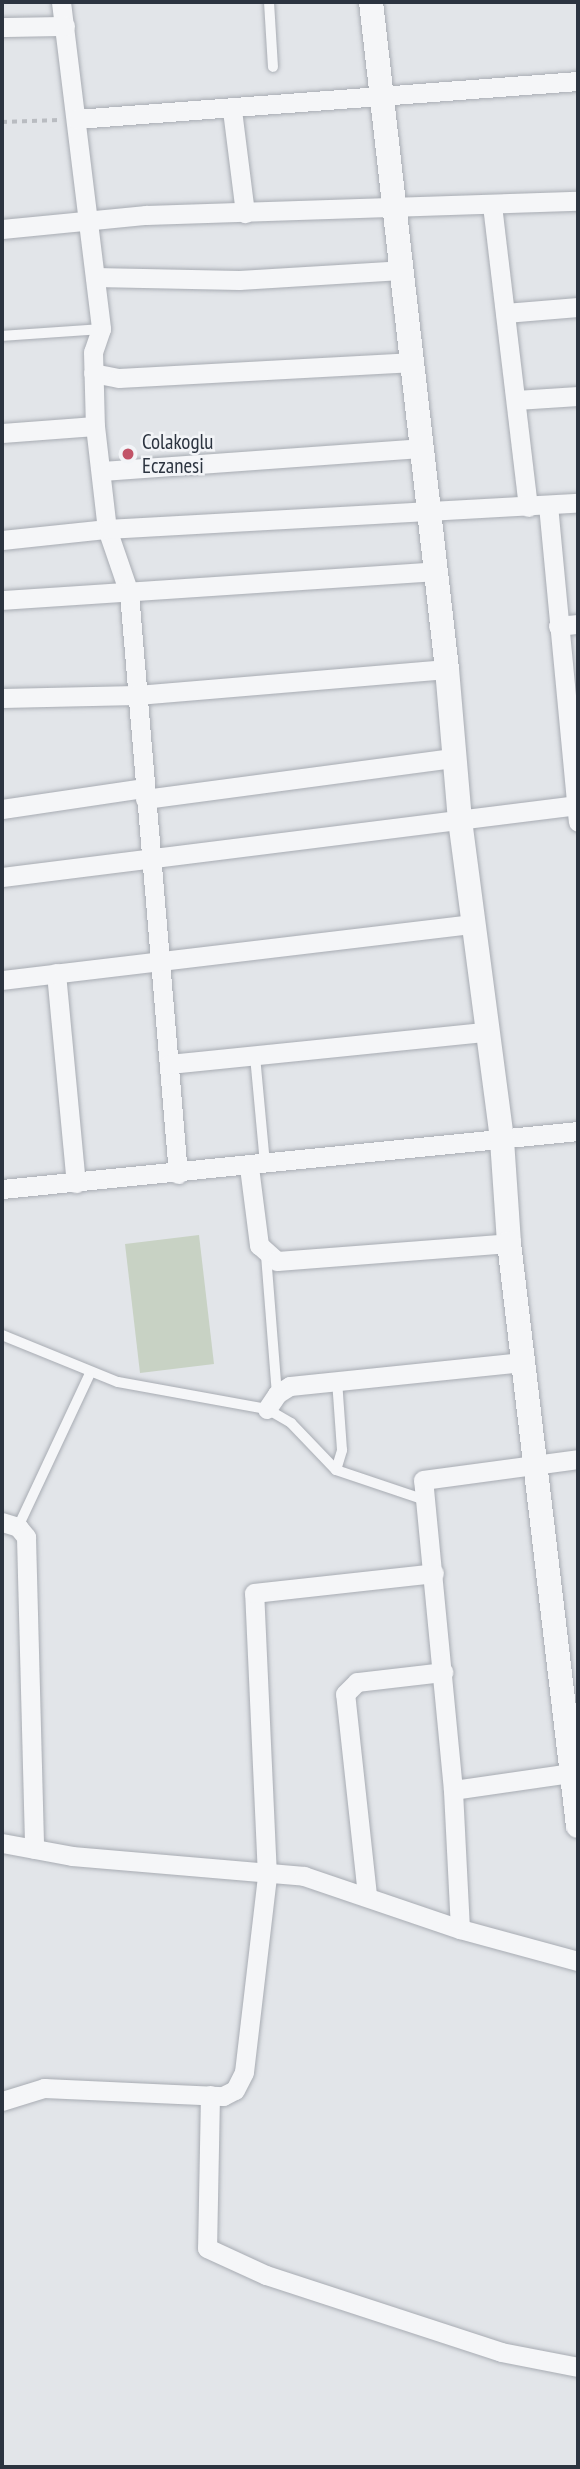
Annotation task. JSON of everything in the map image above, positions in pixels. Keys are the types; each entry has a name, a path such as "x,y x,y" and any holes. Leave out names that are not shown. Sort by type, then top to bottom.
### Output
{"street":[{"path":"61,2 101,329 93,352 95,426 107,529 129,593 178,1174"},
{"path":"371,2 447,669 460,820 502,1140 509,1243 534,1467 576,1772 578,1826"},
{"path":"2,27 65,26"},
{"path":"76,120 232,110 380,92 578,80"},
{"path":"232,110 245,213"},
{"path":"2,229 146,215 578,201"},
{"path":"2,877 460,820 577,811 558,626 538,506 516,400 492,205"},
{"path":"95,277 239,280 401,271"},
{"path":"505,313 578,307"},
{"path":"93,373 119,378 410,362"},
{"path":"516,400 578,396"},
{"path":"2,433 95,426"},
{"path":"101,471 421,448"},
{"path":"2,540 107,529 578,503"},
{"path":"2,600 435,571"},
{"path":"558,626 578,624"},
{"path":"2,698 137,695 447,669"},
{"path":"2,809 454,758"},
{"path":"2,980 474,923"},
{"path":"57,973 76,1183"},
{"path":"169,1065 486,1032"},
{"path":"2,1189 178,1174 578,1131"},
{"path":"257,1166 259,1245 266,1255 290,1263 509,1243"},
{"path":"272,1401 290,1386 523,1362"},
{"path":"460,1929 453,1790 423,1480 578,1459"},
{"path":"10,1525 26,1537 34,1849"},
{"path":"2,2101 44,2088 210,2095 235,2090 244,2072 267,1876 254,1593 434,1573"},
{"path":"367,1895 345,1694 357,1682 443,1672"},
{"path":"453,1790 576,1772"},
{"path":"2,1843 267,1876 304,1876 367,1895 460,1929 578,1961"},
{"path":"210,2095 207,2248 266,2275 488,2348 578,2367"}],"lane":[{"path":"269,2 273,67"},
{"path":"2,336 101,329"},
{"path":"254,1056 257,1166"},
{"path":"266,1255 272,1401 336,1470 425,1500"},
{"path":"2,1335 90,1373 272,1401"},
{"path":"10,1525 90,1373"},
{"path":"336,1470 342,1450 337,1381"}],"path":[{"path":"2,122 76,120"}],"green space":[{"path":"199,1235 214,1364 140,1373 125,1244"}],"place":[{"name":"Colakoglu Eczanesi","path":"128,454"}]}
